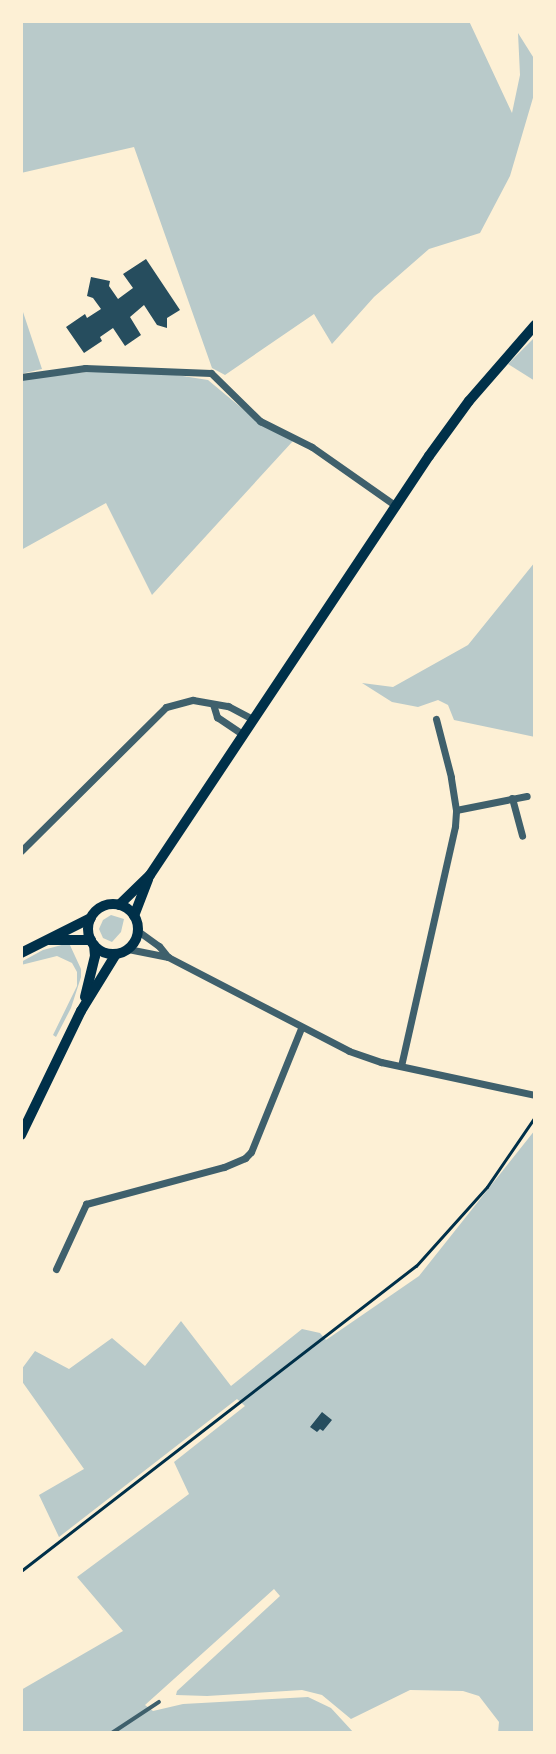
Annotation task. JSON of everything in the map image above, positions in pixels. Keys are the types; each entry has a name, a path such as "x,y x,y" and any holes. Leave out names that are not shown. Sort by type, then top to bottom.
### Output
{"main road":[{"path":"46,941 93,942 104,952 116,954 128,949 138,931 134,916 149,876 252,719 469,401 535,325"},
{"path":"119,905 149,876"},
{"path":"21,953 91,918 103,906 119,905 134,916"},
{"path":"81,1011 95,956 91,918"},
{"path":"21,1135 81,1011 116,954"}],"street":[{"path":"21,377 85,368 211,373 260,421 322,453 396,506"},
{"path":"21,852 157,713 184,700 228,706 252,719"},
{"path":"213,704 218,717 242,734"},
{"path":"401,1066 456,810 436,719"},
{"path":"456,810 527,796"},
{"path":"512,798 523,836"},
{"path":"138,931 159,946 168,957"},
{"path":"128,949 168,957 349,1051 401,1066 535,1095"},
{"path":"56,1269 86,1204 223,1167 245,1158 251,1152 301,1028"}],"lane":[{"path":"112,1733 159,1702"}],"path":[{"path":"21,1571 416,1266 487,1187 535,1118"}],"shaded area":[{"path":"21,21 469,21 512,113 520,75 518,33 535,60 535,91 510,176 480,233 429,249 374,297 332,344 314,314 225,375 212,368 134,147 21,173"},
{"path":"21,306 42,369 21,374"},
{"path":"535,337 535,381 508,364"},
{"path":"93,371 170,374 208,380 262,425 293,441 152,595 106,503 21,550 21,380"},
{"path":"535,562 535,737 454,720 448,705 438,700 418,707 392,702 362,683 393,687 468,645"},
{"path":"111,915 124,919 121,932 112,942 103,938 99,929 103,920"},
{"path":"69,943 81,969 81,977 71,1008 56,1037 53,1035 77,986 77,972 72,963 57,956 21,965 21,962 43,950"},
{"path":"535,1130 535,1733 498,1733 499,1722 479,1696 463,1691 410,1690 351,1719 322,1695 302,1690 207,1696 176,1695 177,1691 280,1596 274,1589 145,1705 153,1711 183,1704 308,1697 331,1708 354,1733 21,1733 21,1690 123,1631 77,1577 189,1494 174,1462 245,1406 237,1399 59,1537 39,1495 84,1469 21,1380 21,1370 35,1351 69,1369 112,1338 145,1366 181,1321 231,1386 302,1329 320,1333 326,1340 419,1276"}],"building":[{"path":"146,259 180,310 167,318 167,328 157,325 144,305 130,317 141,335 125,346 113,328 100,337 102,341 84,353 66,327 85,314 87,318 101,309 93,298 87,296 91,277 110,281 109,286 118,299 133,288 123,274"},
{"path":"322,1412 332,1420 323,1431 320,1429 317,1432 310,1427"}]}
